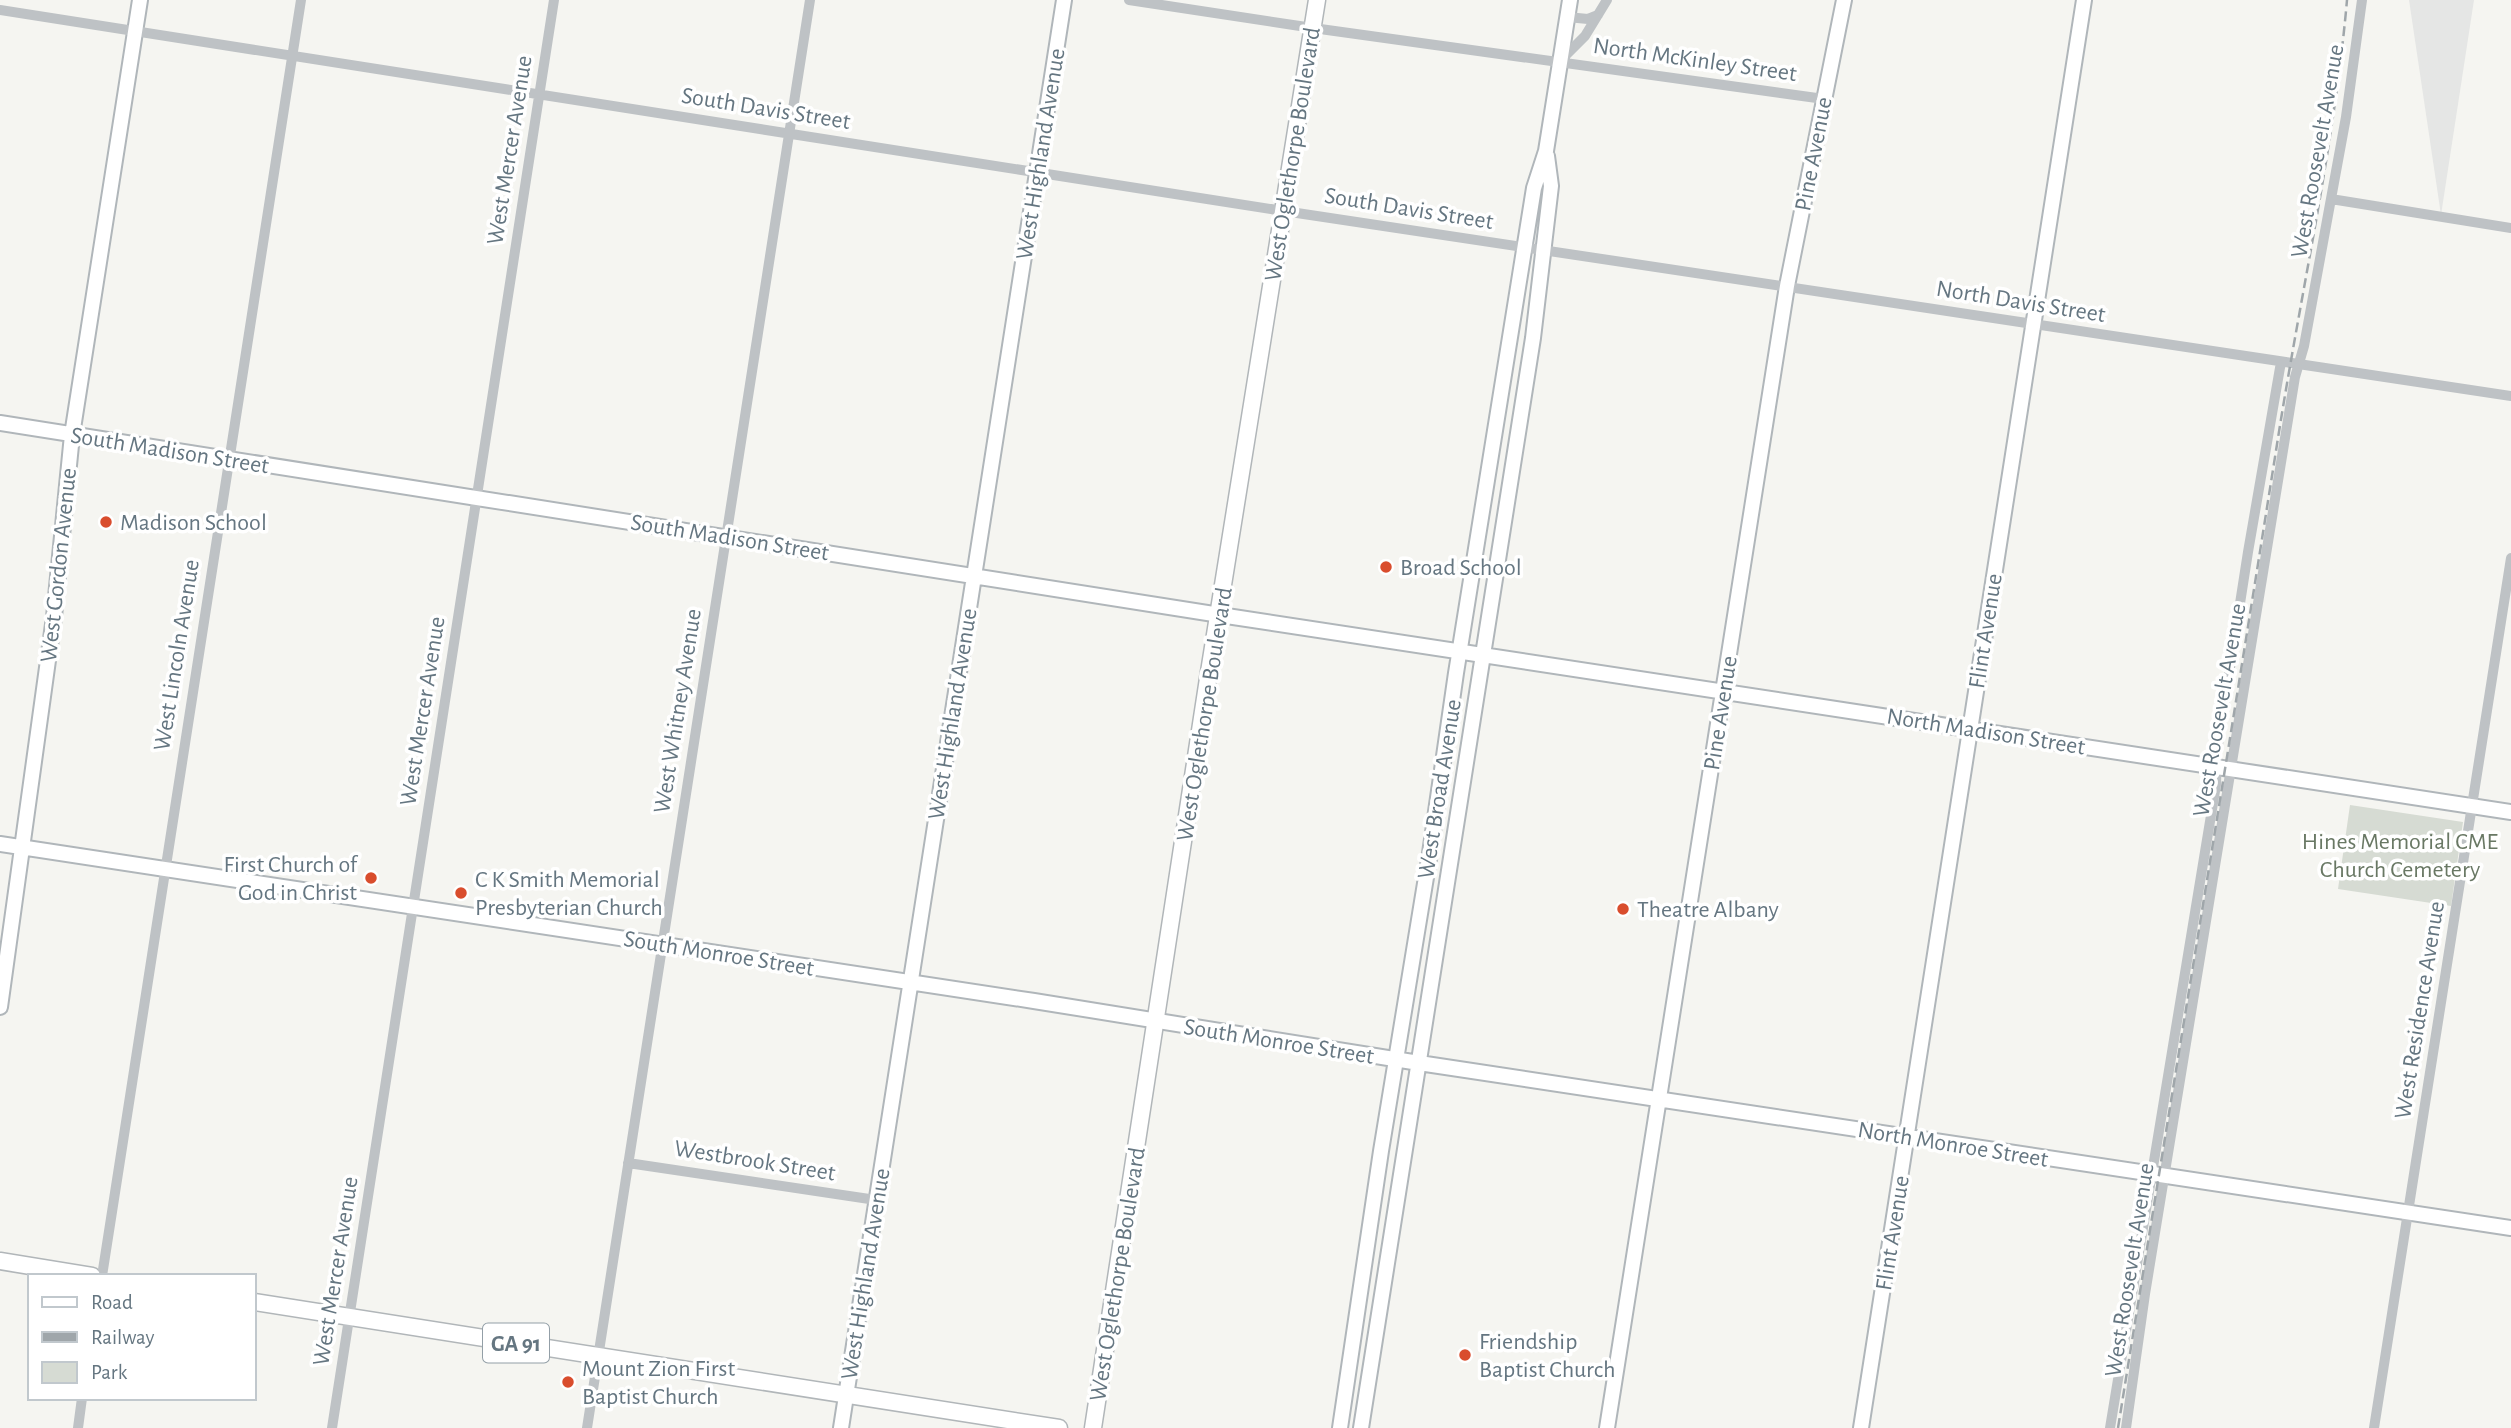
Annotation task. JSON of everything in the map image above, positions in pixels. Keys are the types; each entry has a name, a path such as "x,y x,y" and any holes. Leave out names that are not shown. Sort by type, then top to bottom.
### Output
{"main road":[{"name":"West Gordon Avenue","path":"0,1007 54,617 72,435 140,0"},
{"name":"West Highland Avenue","path":"841,1428 1064,0"},
{"name":"West Oglethorpe Boulevard","path":"1093,1428 1317,0"},
{"name":"West Broad Avenue","path":"1340,1428 1395,1059 1534,188 1546,151 1570,0"},
{"name":"Pine Avenue","path":"1607,1428 1787,286 1844,0"},
{"name":"Flint Avenue","path":"1861,1428 2084,0"},
{"name":"West Broad Avenue","path":"1362,1428 1533,338 1551,186 1546,151"},
{"name":"South Madison Street","path":"0,423 1460,651"},
{"name":"North Madison Street","path":"1460,651 2511,812"},
{"name":"South Monroe Street","path":"0,844 910,982 1395,1059"},
{"name":"North Monroe Street","path":"1395,1059 2511,1228"},
{"path":"0,1261 80,1274"},
{"name":"GA 91","path":"256,1302 1059,1428"}],"street":[{"name":"West Lincoln Avenue","path":"102,1274 301,0"},
{"name":"West Mercer Avenue","path":"332,1428 554,0"},
{"name":"West Whitney Avenue","path":"587,1428 810,0"},
{"name":"North McKinley Street","path":"1129,0 1824,99"},
{"path":"1560,61 1585,36 1607,0"},
{"name":"West Roosevelt Avenue","path":"2110,1428 2159,1175 2232,769 2298,364 2304,346 2357,51 2362,0"},
{"name":"South Davis Street","path":"0,10 1525,247"},
{"path":"1567,17 1588,19 1598,15"},
{"path":"2331,199 2511,228"},
{"name":"North Davis Street","path":"1525,247 2511,396"},
{"name":"West Roosevelt Avenue","path":"2126,1428 2159,1175 2214,798 2217,751 2281,362"},
{"name":"West Residence Avenue","path":"2374,1428 2511,558"},
{"name":"Westbrook Street","path":"628,1163 876,1200"},
{"path":"78,1428 82,1400"}],"shaded area":[{"path":"2409,0 2474,0 2441,215"}],"green space":[{"name":"Hines Memorial CME Church Cemetery","path":"2350,805 2463,822 2451,906 2338,889"}],"railway":[{"path":"2118,1428 2278,438 2326,165 2347,0"}],"place":[{"name":"Madison School","path":"106,522"},
{"name":"Broad School","path":"1386,567"},
{"name":"First Church of God in Christ","path":"371,878"},
{"name":"C K Smith Memorial Presbyterian Church","path":"461,893"},
{"name":"Theatre Albany","path":"1623,909"},
{"name":"Friendship Baptist Church","path":"1465,1355"},
{"name":"Mount Zion First Baptist Church","path":"568,1382"}]}
